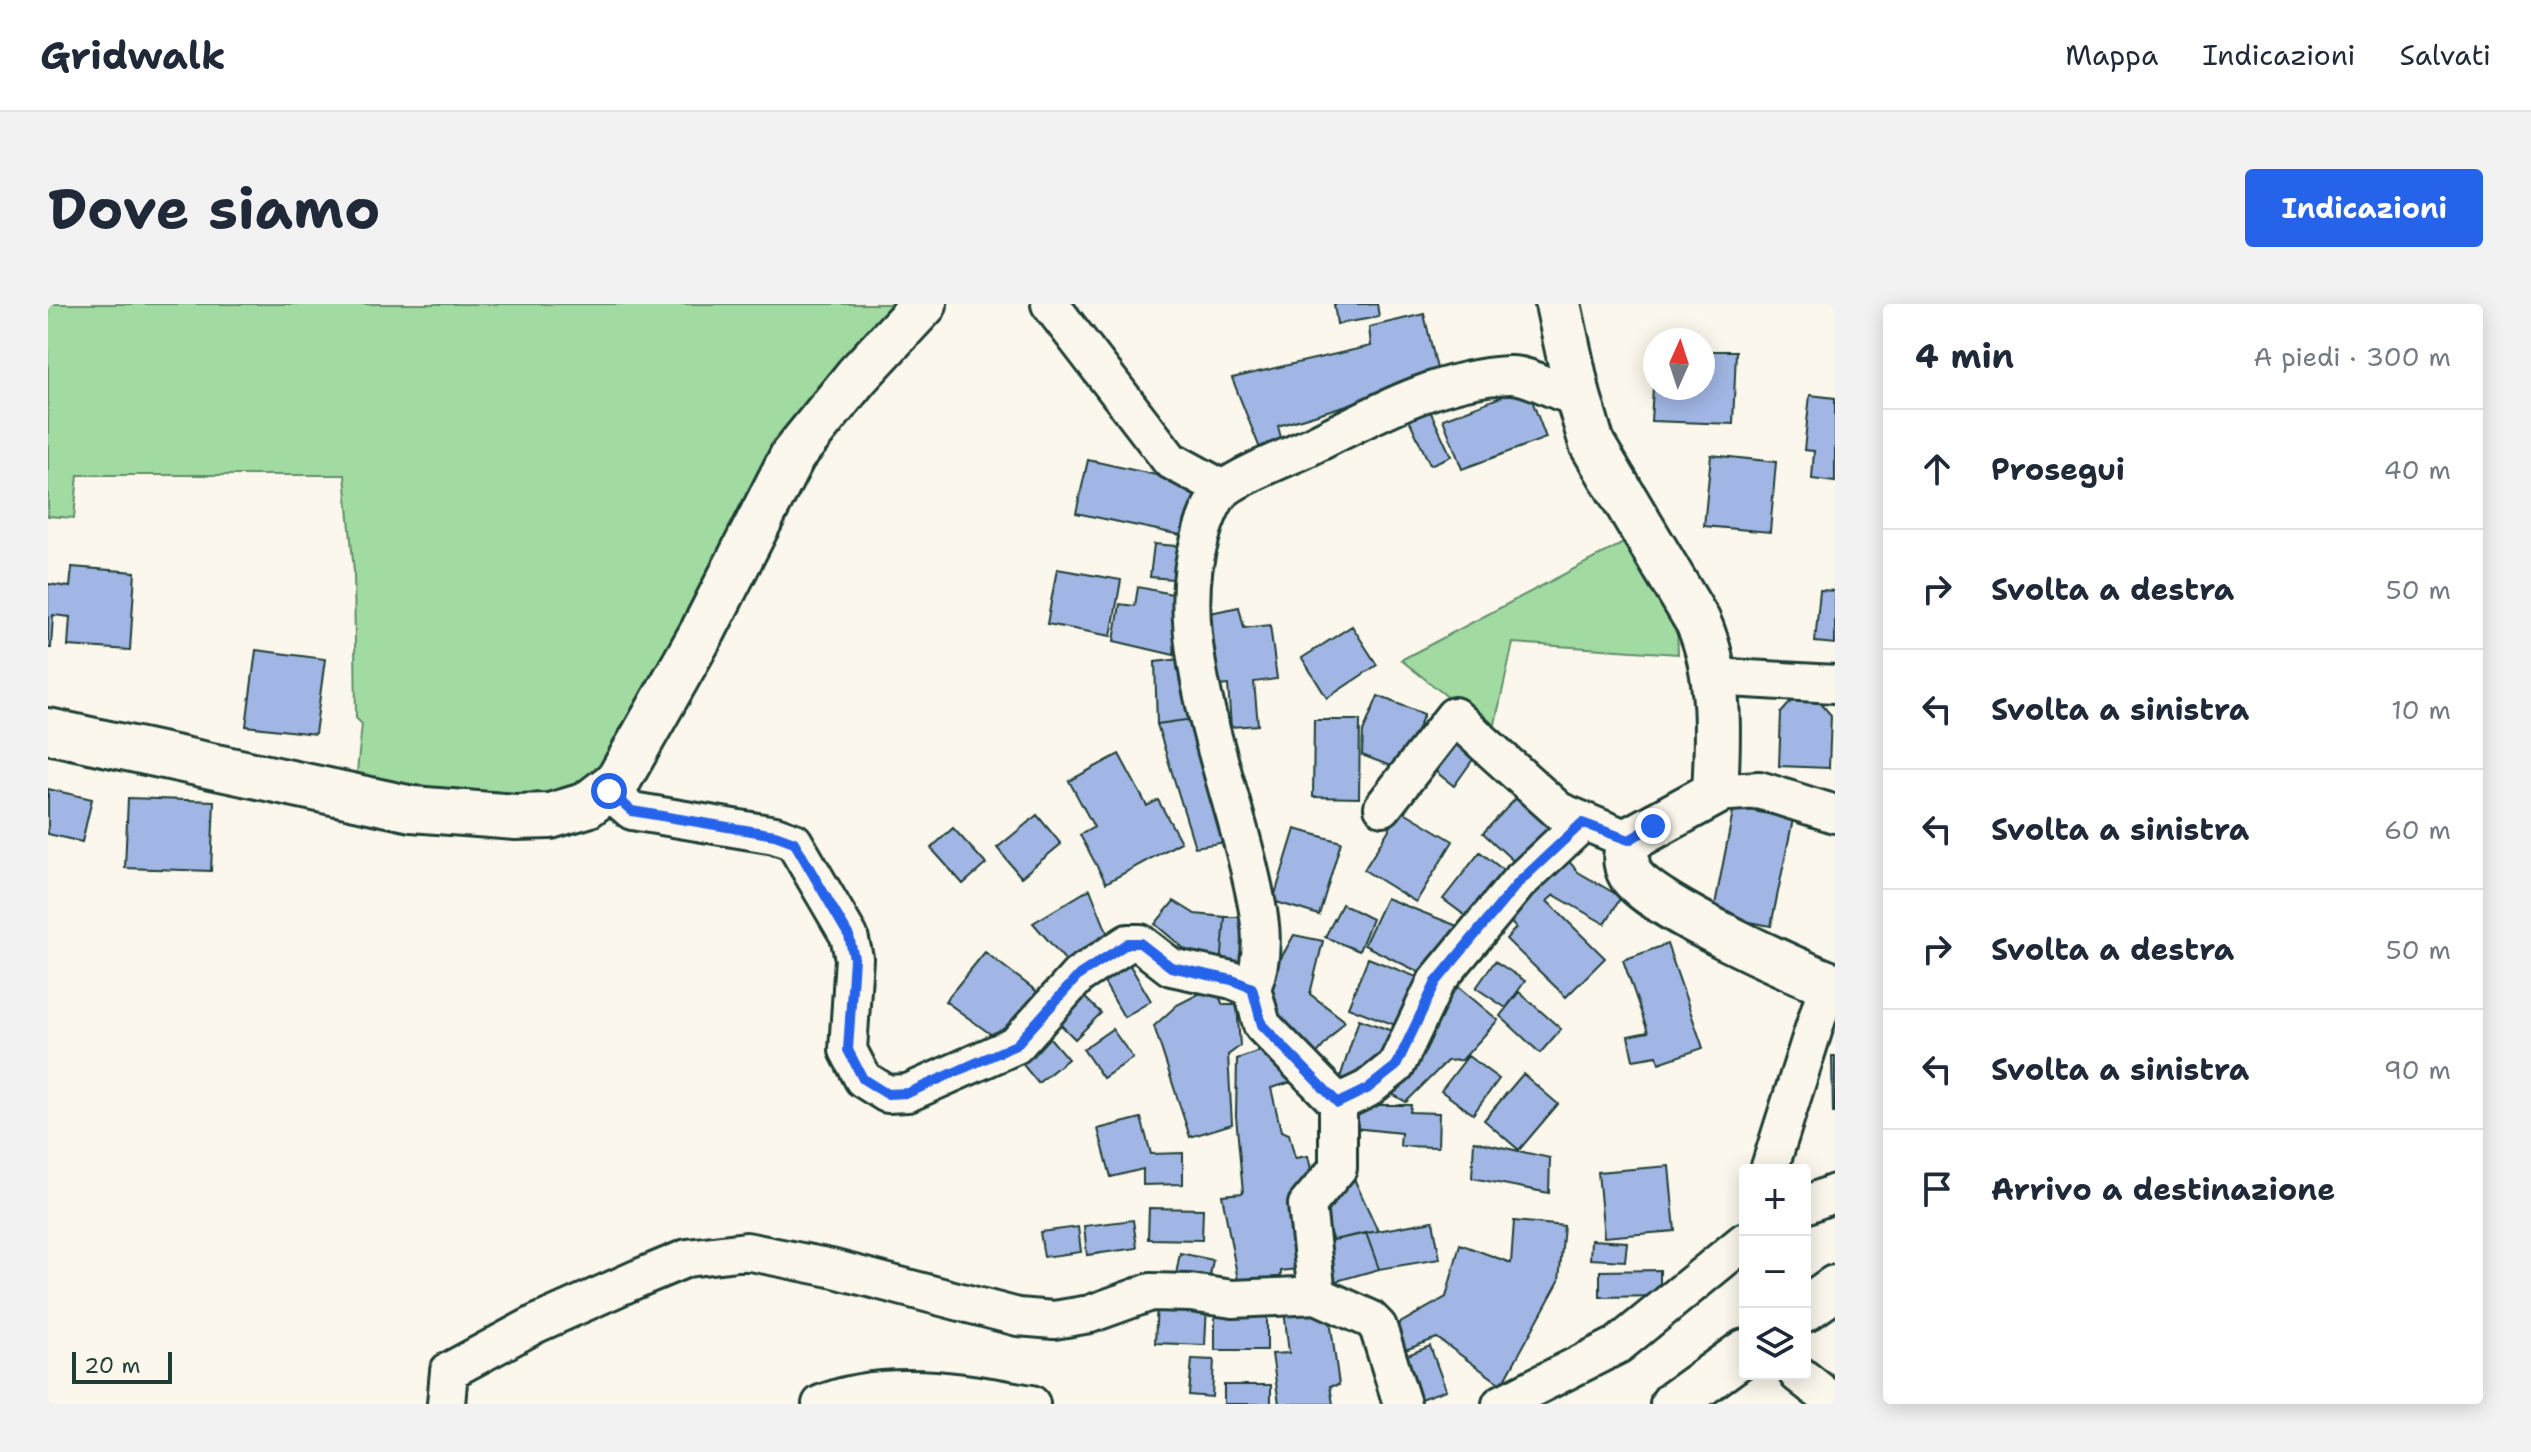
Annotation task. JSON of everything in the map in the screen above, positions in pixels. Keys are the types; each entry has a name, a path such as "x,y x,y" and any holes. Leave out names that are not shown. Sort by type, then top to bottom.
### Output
{"street":[{"path":"48,731 412,809 516,817 550,816 587,805 609,791 703,631 793,455 857,376 924,304"},
{"path":"1050,304 1170,460 1223,489"},
{"path":"1558,304 1592,444 1709,645 1713,677 1715,793"},
{"path":"1317,1295 1307,1205 1338,1168 1338,1103 1262,1025 1252,988 1262,965 1260,916 1211,725 1189,615 1194,558 1205,521 1223,489 1401,402 1460,383 1512,375 1563,395 1578,396"},
{"path":"1713,677 1835,684"},
{"path":"1383,807 1454,716 1559,811 1629,840"},
{"path":"1771,1164 1832,985 1680,913 1632,878 1625,857 1629,840 1715,793 1759,790 1835,814"},
{"path":"609,791 632,811 775,835 794,842 849,936 854,958 848,1050 863,1079 887,1094 908,1093 1016,1045 1079,975 1128,943 1140,943 1171,967 1232,980 1252,988"},
{"path":"1338,1103 1367,1089 1396,1066 1436,982 1518,883 1582,823"},
{"path":"1811,1203 1835,1193"},
{"path":"1501,1404 1618,1345 1739,1250"},
{"path":"446,1404 449,1371 536,1324 687,1258 746,1251 831,1268 1018,1317 1054,1320 1090,1314 1151,1292 1233,1299 1317,1295 1370,1319 1378,1327 1402,1404"},
{"path":"1806,1308 1835,1288"},
{"path":"1673,1404 1739,1356"},
{"path":"1806,1380 1835,1403"},
{"path":"821,1404 839,1396 898,1388 975,1394 1031,1404"}],"green space":[{"path":"48,304 904,304 608,769 580,794 531,802 355,791 362,724 356,718 354,572 345,475 78,475 74,518 48,516"},
{"path":"1627,541 1677,625 1678,654 1513,643 1493,733 1401,660"}],"building":[{"path":"1334,304 1377,304 1379,317 1337,324"},
{"path":"1424,314 1439,377 1278,426 1283,446 1263,456 1232,378 1371,346 1369,327"},
{"path":"1715,351 1736,351 1733,424 1651,421 1652,400 1715,400"},
{"path":"1527,387 1546,438 1462,469 1443,419"},
{"path":"1810,395 1835,398 1835,482 1812,479 1814,451 1804,450"},
{"path":"1427,404 1451,456 1430,465 1406,413"},
{"path":"1711,455 1776,462 1770,532 1704,526"},
{"path":"1088,460 1206,486 1195,538 1076,513"},
{"path":"1154,544 1187,547 1184,580 1150,577"},
{"path":"72,567 135,572 130,650 68,646 70,617 53,615 51,648 48,648 48,584 70,587"},
{"path":"1057,569 1121,580 1111,636 1047,624"},
{"path":"1138,587 1182,596 1174,655 1114,641 1120,604 1135,606"},
{"path":"1820,590 1835,591 1835,644 1815,642"},
{"path":"1239,607 1244,628 1270,625 1277,679 1254,682 1258,725 1231,727 1228,685 1219,686 1215,650 1205,614"},
{"path":"1352,626 1377,665 1327,698 1302,658"},
{"path":"256,650 325,659 315,734 246,726"},
{"path":"1189,658 1200,718 1157,724 1155,662"},
{"path":"1378,696 1424,714 1401,770 1362,755 1363,732"},
{"path":"1795,697 1816,698 1831,715 1829,768 1779,766 1781,713"},
{"path":"1200,718 1233,841 1195,847 1157,724"},
{"path":"1314,720 1360,720 1359,798 1313,797"},
{"path":"1453,738 1476,755 1454,786 1431,768"},
{"path":"1119,754 1147,806 1158,800 1181,842 1106,883 1080,835 1094,827 1069,781"},
{"path":"48,789 92,799 82,842 48,834"},
{"path":"1523,791 1559,825 1520,867 1483,833"},
{"path":"128,798 214,801 211,871 125,868"},
{"path":"1734,807 1793,819 1771,926 1713,915"},
{"path":"1401,810 1453,841 1416,902 1364,870"},
{"path":"1037,815 1061,844 1021,877 997,848"},
{"path":"953,828 986,864 963,884 931,848"},
{"path":"1295,829 1341,842 1319,915 1273,901"},
{"path":"1560,851 1578,872 1621,897 1605,924 1554,895 1547,901 1605,958 1566,997 1506,939 1516,928 1504,915"},
{"path":"1480,852 1511,876 1475,923 1443,899"},
{"path":"1090,889 1112,945 1072,968 1033,923"},
{"path":"1386,898 1460,927 1425,975 1364,945"},
{"path":"1174,901 1195,914 1225,917 1221,967 1207,968 1155,924"},
{"path":"1342,904 1372,919 1359,951 1325,937"},
{"path":"1225,917 1251,917 1252,969 1221,967"},
{"path":"1294,935 1323,941 1310,994 1345,1021 1314,1057 1269,1006 1267,983"},
{"path":"1667,944 1703,1048 1659,1063 1657,1056 1633,1060 1628,1036 1648,1032 1623,960"},
{"path":"985,952 1048,1000 1007,1046 945,1001"},
{"path":"1125,957 1151,1001 1124,1017 1098,972"},
{"path":"1368,958 1427,981 1408,1030 1348,1007"},
{"path":"1495,961 1525,981 1506,1008 1476,988"},
{"path":"1450,980 1498,1020 1462,1060 1447,1061 1406,1102 1382,1088"},
{"path":"1214,986 1223,1005 1237,1005 1240,1046 1228,1055 1232,1124 1190,1137 1154,1026 1177,1005"},
{"path":"1078,991 1101,1013 1075,1039 1052,1016"},
{"path":"1519,992 1561,1029 1540,1053 1500,1016"},
{"path":"1359,1019 1403,1035 1352,1092 1339,1081"},
{"path":"1112,1029 1133,1058 1103,1078 1083,1049"},
{"path":"1044,1031 1068,1059 1038,1083 1015,1055"},
{"path":"1268,1048 1302,1079 1271,1088 1281,1131 1289,1134 1295,1158 1308,1156 1315,1187 1297,1269 1281,1271 1280,1295 1241,1296 1222,1195 1243,1193 1236,1116 1237,1059"},
{"path":"1468,1056 1499,1079 1473,1114 1441,1091"},
{"path":"1832,1056 1835,1056 1835,1113 1833,1113"},
{"path":"1523,1074 1558,1104 1519,1150 1484,1120"},
{"path":"1359,1105 1411,1105 1410,1112 1439,1113 1438,1147 1400,1146 1401,1133 1354,1128"},
{"path":"1141,1118 1151,1154 1183,1153 1183,1184 1143,1185 1143,1169 1111,1177 1098,1129"},
{"path":"1474,1141 1550,1158 1549,1193 1472,1178"},
{"path":"1669,1166 1675,1231 1604,1237 1598,1172"},
{"path":"1350,1170 1378,1231 1333,1240 1319,1212"},
{"path":"1149,1208 1203,1209 1202,1240 1148,1239"},
{"path":"1319,1212 1333,1240 1366,1233 1379,1269 1326,1284"},
{"path":"1133,1220 1137,1248 1087,1255 1084,1226"},
{"path":"1433,1221 1440,1259 1379,1269 1366,1233"},
{"path":"1514,1221 1564,1226 1559,1281 1502,1385 1437,1338 1400,1352 1388,1330 1446,1297 1460,1244 1511,1263"},
{"path":"1078,1227 1081,1252 1044,1257 1040,1232"},
{"path":"1591,1240 1627,1242 1625,1261 1590,1259"},
{"path":"1180,1253 1213,1260 1208,1286 1175,1280"},
{"path":"1660,1270 1660,1296 1600,1297 1600,1271"},
{"path":"1157,1303 1207,1305 1205,1345 1155,1343"},
{"path":"1328,1305 1339,1385 1330,1386 1333,1404 1279,1404 1272,1354 1289,1353 1284,1310"},
{"path":"1215,1308 1267,1308 1267,1350 1215,1350"},
{"path":"1430,1346 1446,1390 1406,1404 1390,1362"},
{"path":"1192,1359 1214,1360 1212,1397 1189,1395"},
{"path":"1224,1385 1271,1385 1271,1404 1224,1404"}],"route":[{"path":"609,791 632,811 775,835 794,842 849,936 855,983 848,1050 863,1079 887,1094 908,1093 991,1059 1016,1045 1079,975 1128,943 1140,943 1171,967 1232,980 1252,988 1262,1025 1338,1103 1367,1089 1396,1066 1436,982 1518,883 1550,850 1582,823 1629,840 1653,826"}]}
